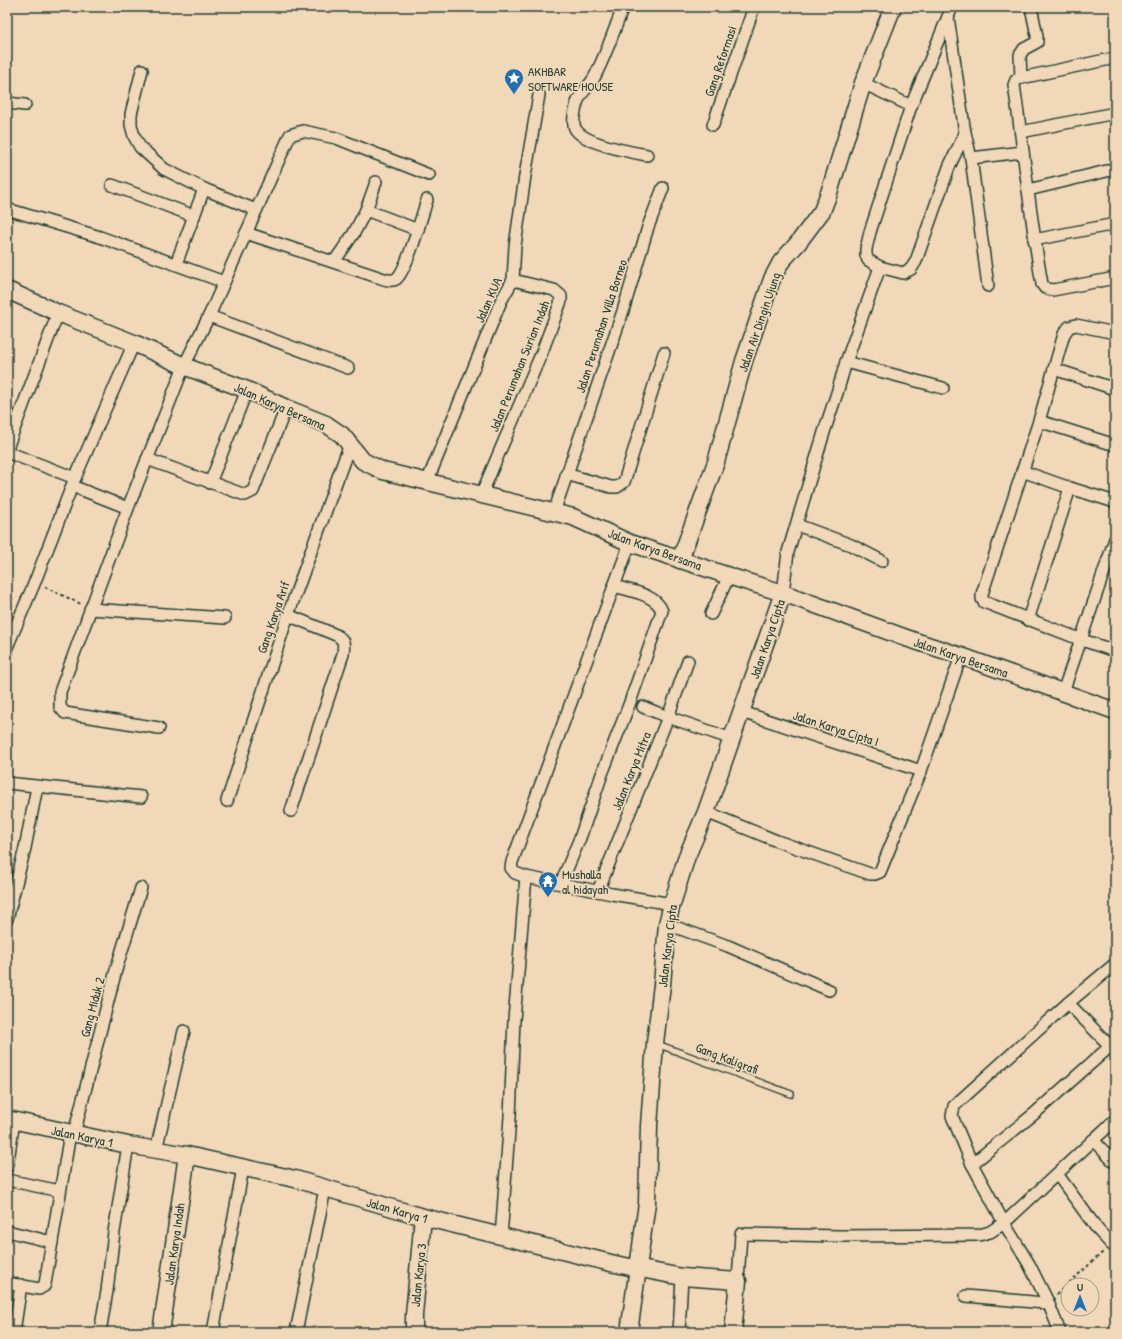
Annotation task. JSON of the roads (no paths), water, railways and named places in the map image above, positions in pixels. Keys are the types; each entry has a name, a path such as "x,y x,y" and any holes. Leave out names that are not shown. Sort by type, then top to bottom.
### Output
{"street":[{"path":"623,7 593,80 577,101 574,125 577,131 584,136 608,147 647,156"},
{"name":"Gang Reformasi","path":"713,125 754,7"},
{"name":"Jalan Air Dingin Ujung","path":"680,560 716,462 744,361 772,278 781,262 822,212 863,83 893,7"},
{"path":"1021,78 1020,55 1024,49 1037,42 1031,7"},
{"path":"950,12 911,106 870,232 866,249 868,260 880,267 903,273 911,269 916,261 949,167 965,133"},
{"path":"950,12 965,133 971,158 988,286"},
{"path":"1115,58 1021,78 1016,80 1014,85 1034,240 1042,284 1045,288 1050,290 1115,278"},
{"path":"142,70 130,124 140,147 164,169 204,189 256,210"},
{"path":"863,83 911,106"},
{"name":"Jalan KUA","path":"426,482 501,301 513,280 515,246 525,176 540,95"},
{"path":"7,103 25,105"},
{"path":"1021,132 1115,113"},
{"path":"159,728 65,712 60,707 60,692 128,508 184,366 209,316 290,135 303,131 336,138 430,175"},
{"path":"971,158 1023,152"},
{"path":"1028,190 1115,169"},
{"path":"334,262 354,233 366,210 376,182"},
{"path":"112,185 194,216"},
{"name":"Jalan Perumahan Villa Borneo","path":"554,512 623,311 648,227 663,188"},
{"path":"176,264 204,189"},
{"path":"246,233 378,277 394,280 398,278 404,268 427,200"},
{"path":"7,209 100,236 224,282"},
{"path":"366,210 418,230"},
{"path":"1034,240 1115,224"},
{"path":"783,593 788,552 824,429 880,267"},
{"name":"Jalan Perumahan Surian Indah","path":"482,493 542,352 561,301 561,296 554,290 513,280"},
{"name":"Jalan Karya Bersama","path":"7,290 58,313 134,343 184,366 247,390 326,424 342,435 363,461 383,471 426,482 482,493 573,516 630,543 783,593 1115,711"},
{"path":"7,448 58,313"},
{"path":"209,316 348,368"},
{"path":"1115,333 1076,325 1069,327 1064,334 1040,421 983,586 982,599 984,602 1028,620 1115,651"},
{"path":"7,647 34,584 74,482 134,343"},
{"path":"566,474 611,487 617,487 624,482 664,353"},
{"path":"846,362 943,388"},
{"path":"1054,369 1115,389"},
{"path":"210,483 247,390"},
{"path":"147,459 245,495 253,492 286,408"},
{"path":"1040,421 1115,445"},
{"name":"Gang Karya Arif","path":"227,801 288,615 350,444"},
{"path":"7,452 128,508"},
{"path":"1022,471 1115,502"},
{"path":"1028,620 1070,488"},
{"path":"797,525 851,545 882,561"},
{"path":"1064,692 1115,539"},
{"path":"630,543 511,868 515,873 526,877 672,904"},
{"path":"711,614 729,576"},
{"path":"561,883 580,838 662,611 660,604 649,597 614,586"},
{"name":"Jalan Karya Cipta","path":"629,1332 647,1203 649,1126 655,1043 667,924 687,856 706,812 783,593"},
{"path":"90,609 225,618"},
{"path":"288,615 336,635 344,642 343,654 291,812"},
{"path":"706,812 778,841 870,874 880,872 921,771 962,656"},
{"name":"Jalan Karya Mitra","path":"598,891 668,717 688,661"},
{"path":"643,707 732,739"},
{"name":"Jalan Karya Cipta I","path":"742,712 921,771"},
{"path":"7,783 141,797"},
{"path":"7,919 25,848 37,787"},
{"path":"501,1237 510,1117 514,1020 526,877"},
{"name":"Gang Miduk 2","path":"7,1283 39,1289 44,1286 60,1192 72,1134 116,970 141,888"},
{"path":"667,924 728,946 830,990"},
{"path":"1060,1332 1048,1302 1029,1264 1004,1223 972,1164 952,1116 954,1106 1068,1003 1115,964"},
{"path":"972,1164 1034,1114 1113,1046 1068,1003"},
{"path":"156,1150 184,1031"},
{"path":"7,1167 11,1120"},
{"name":"Jalan Karya 1","path":"11,1120 72,1134 187,1155 295,1179 423,1218 639,1269 682,1277 738,1281"},
{"path":"733,1332 741,1234 840,1236 979,1235 990,1232 1004,1223 1115,1120"},
{"path":"1093,1140 1115,1163"},
{"path":"100,1332 128,1145"},
{"name":"Jalan Karya Indah","path":"161,1332 187,1155"},
{"path":"213,1332 243,1168"},
{"path":"1057,1174 1098,1230 1113,1243"},
{"path":"7,1180 60,1192"},
{"path":"296,1332 325,1189"},
{"name":"Jalan Karya 3","path":"414,1332 414,1315 423,1218"},
{"path":"7,1231 52,1242"},
{"path":"679,1332 682,1277"},
{"path":"14,1332 21,1285"},
{"path":"966,1296 1044,1303 1048,1302"}],"lane":[{"name":"Gang Kaligrafi","path":"655,1043 791,1094"}],"place":[{"name":"AKHBAR SOFTWARE HOUSE","path":"514,95"},
{"name":"Mushalla al hidayah","path":"548,898"}]}
